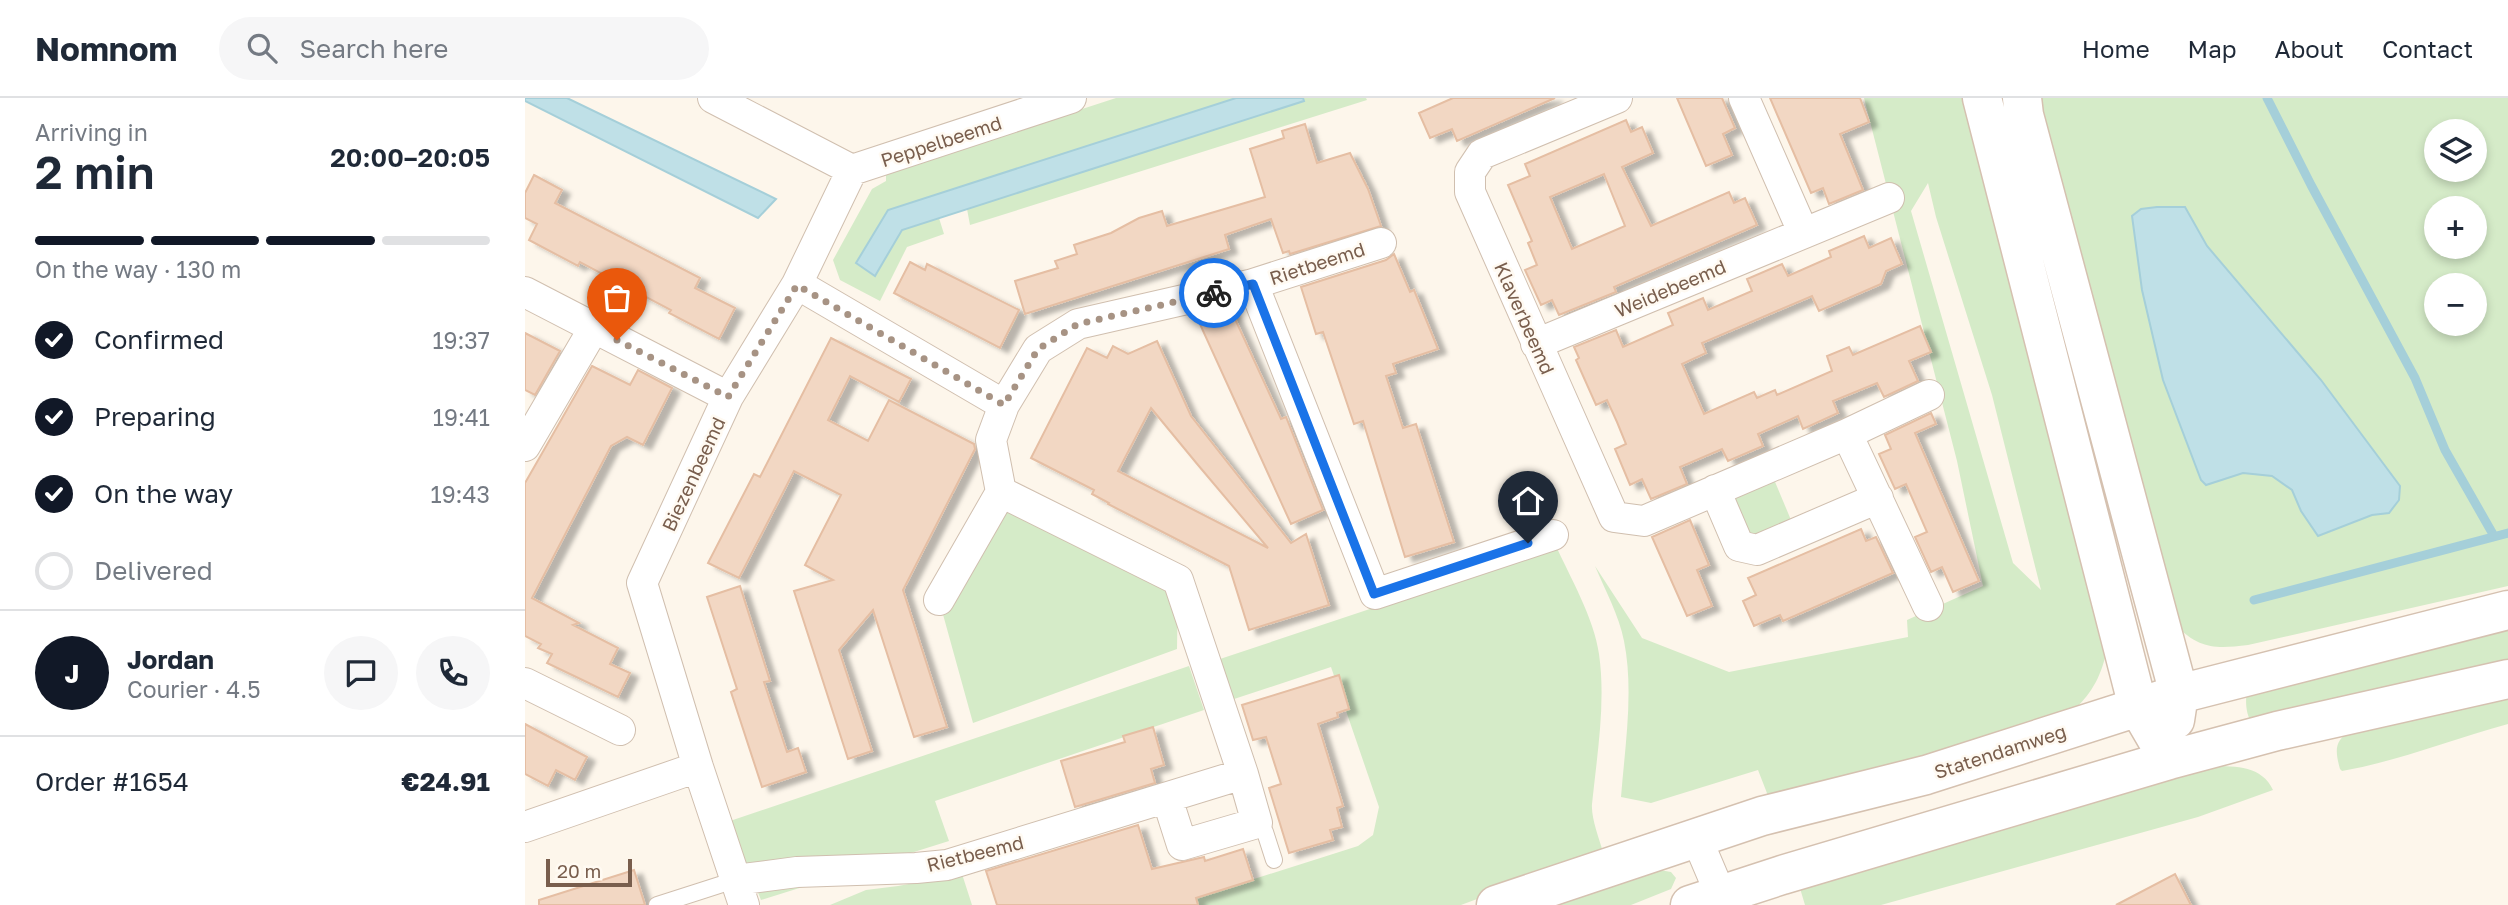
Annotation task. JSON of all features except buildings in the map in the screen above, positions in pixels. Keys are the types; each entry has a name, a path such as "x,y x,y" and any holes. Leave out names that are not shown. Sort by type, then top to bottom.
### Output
{"main road":[{"path":"1982,98 2138,707 2169,760"},
{"path":"2022,98 2024,115 2179,694 2169,760"},
{"name":"Statendamweg","path":"1496,905 1762,816 1926,775 2179,694 2508,610"},
{"path":"1712,902 2169,760 2277,731 2508,678"}],"street":[{"path":"713,98 852,170"},
{"name":"Peppelbeemd","path":"852,170 1071,98"},
{"name":"Klaverbeemd","path":"1617,98 1482,154 1470,172 1470,192 1614,517 1644,521 1847,434 1929,395"},
{"path":"1744,98 1803,232"},
{"name":"Biezenbeemd","path":"739,892 642,583 728,397 797,285 852,170"},
{"name":"Weidebeemd","path":"1536,344 1889,198"},
{"name":"Rietbeemd","path":"1001,492 991,440 1004,405 1038,349 1078,324 1253,284 1381,243"},
{"name":"Rietbeemd","path":"1253,284 1374,594 1553,535"},
{"path":"797,285 1004,405"},
{"path":"525,292 728,397"},
{"path":"525,446 594,328"},
{"path":"1847,434 1928,607"},
{"path":"1716,490 1739,546 1757,550 1878,498"},
{"path":"939,600 1001,492 1178,580 1257,823 1182,845 1167,798"},
{"path":"525,683 619,730"},
{"path":"525,827 698,767"},
{"name":"Rietbeemd","path":"739,892 797,872 947,865 1243,774"},
{"path":"1697,839 1712,902"}],"lane":[{"path":"1257,823 1265,832 1274,860"},
{"path":"657,905 739,892"}],"green space":[{"path":"1116,98 1236,98 888,210 876,275 902,230 939,218 944,234 907,247 880,301 840,280 833,260 872,189 886,181 886,173"},
{"path":"1303,98 1367,100 970,225 967,209 1303,101"},
{"path":"1864,98 1970,98 2107,649 2102,667 2096,682 2074,710 1772,806 1758,770 1651,803 1621,797 1628,719 1627,660 1619,622 1595,566 1642,638 1729,672 1908,637 1907,620 1983,586 1957,461","holes":["1928,183 1936,217 1992,395 2041,590 2013,563 1911,211"]},
{"path":"2033,98 2508,98 2508,586 2248,645 2209,646 2175,625","holes":["2185,208 2207,246 2321,380 2400,486 2389,513 2372,515 2319,536 2301,511 2292,490 2272,476 2243,473 2207,485 2201,480 2163,380 2142,290 2133,217"]},
{"path":"1773,477 1791,520 1751,538 1732,494"},
{"path":"1001,492 1178,580 1177,649 973,723 939,600"},
{"path":"1555,544 1587,612 1599,654 1601,710 1592,810 1603,852 1461,905 1172,905 1358,846 1373,835 1379,807 1331,667 1231,700 1217,660 1520,559"},
{"path":"2508,621 2508,660 2252,723 2248,716 2247,692"},
{"path":"1189,666 1204,710 935,801 949,841 761,900 730,821"},
{"path":"2508,690 2508,724 2384,762 2342,771 2340,769 2337,747 2341,738 2351,731"},
{"path":"2213,766 2239,767 2255,772 2268,782 2273,790 2198,817 1881,905 1805,905 1799,885"},
{"path":"1654,869 1671,872 1676,878 1671,889 1631,905 1549,905"},
{"path":"962,874 972,905 830,905 866,890"}],"water":[{"path":"525,98 567,98 776,199 758,218 525,101"},
{"path":"1236,98 1303,98 1304,101 902,230 875,276 856,263 888,210"},
{"path":"2185,207 2207,246 2321,380 2400,486 2399,500 2389,513 2372,515 2318,536 2301,511 2292,490 2272,476 2243,473 2206,485 2201,480 2163,380 2142,290 2132,216 2141,209"}],"waterway":[{"path":"2267,98 2415,378 2445,450 2494,536"},
{"path":"2254,600 2508,533"}],"way so far":[{"path":"617,340 728,397 797,285 1004,405 1038,349 1078,324 1214,293"}],"route":[{"path":"1214,293 1253,284 1374,594 1528,543"}]}
